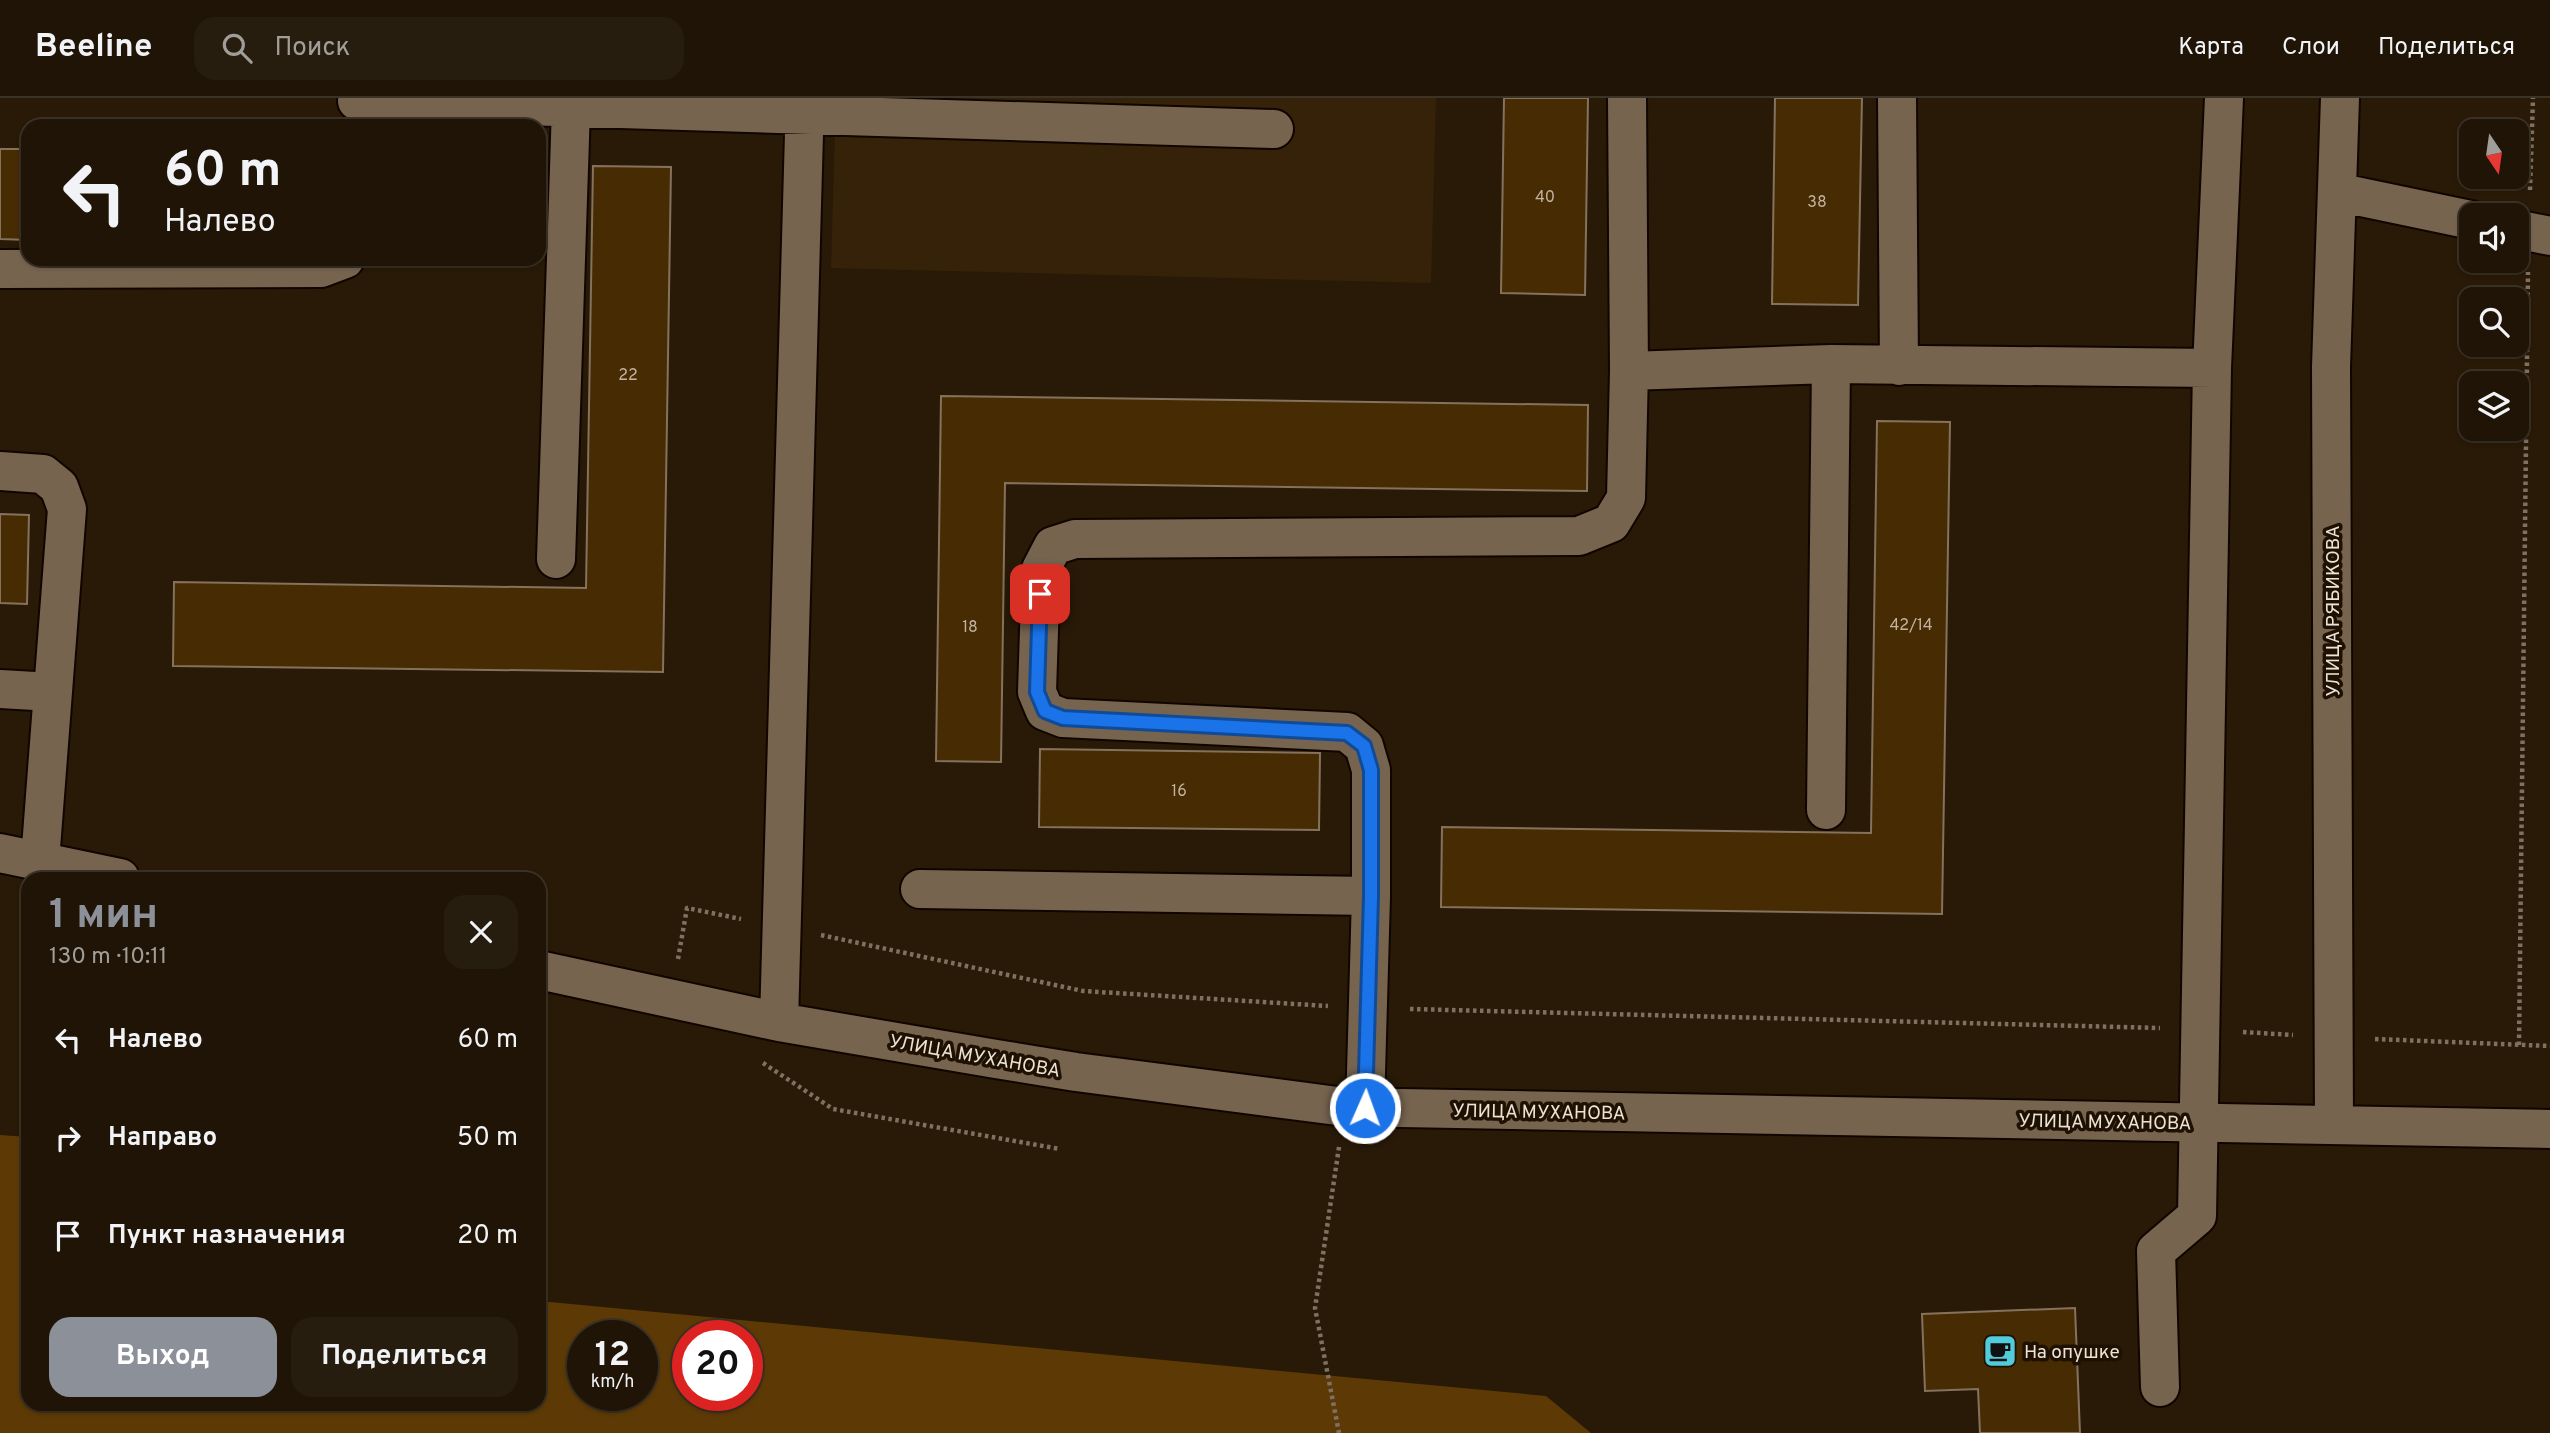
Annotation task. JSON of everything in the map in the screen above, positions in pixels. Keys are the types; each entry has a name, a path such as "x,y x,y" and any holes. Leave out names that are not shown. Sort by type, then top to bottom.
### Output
{"street":[{"path":"1355,1107 1368,1008 1371,896 1371,770 1364,746 1347,733 1063,718 1045,711 1037,692 1041,569 1053,546 1075,539 1579,536 1611,523 1626,498 1629,371 1627,98"},
{"path":"1897,98 1899,366"},
{"path":"2160,1387 2156,1251 2197,1216 2213,369 2224,98"},
{"name":"УЛИЦА РЯБИКОВА","path":"2334,1125 2331,367 2340,98"},
{"path":"357,108 571,108 610,103 805,106 1274,129"},
{"path":"779,1022 805,106"},
{"path":"556,559 571,108"},
{"path":"2337,192 2459,217"},
{"path":"0,269 326,266"},
{"path":"1629,371 1831,365 2213,369"},
{"path":"1826,810 1831,365"},
{"path":"0,471 43,474 59,487 67,509 40,861"},
{"path":"0,688 52,692"},
{"path":"0,853 92,872"},
{"path":"920,889 1371,896"},
{"name":"УЛИЦА МУХАНОВА","path":"546,971 779,1022 1076,1072 1355,1107 2550,1129"}],"path":[{"path":"2519,1045 2533,98"},
{"path":"671,998 687,908 1083,991 1368,1008 2201,1029 2550,1046"},
{"path":"757,1059 833,1109 1060,1149"},
{"path":"1339,1433 1315,1308 1355,1107"}],"shaded area":[{"path":"836,98 1436,98 1431,283 831,268"},
{"path":"0,1135 21,1136 21,1411 546,1411 546,1302 740,1320 672,1320 672,1411 763,1411 763,1322 1546,1396 1591,1433 0,1433"}],"building":[{"path":"1504,98 1588,98 1585,295 1501,293"},
{"path":"1775,98 1862,98 1858,305 1772,304"},
{"path":"0,149 21,149 21,240 0,239"},
{"path":"593,166 671,167 663,672 173,666 174,582 586,588"},
{"path":"941,396 1588,405 1587,491 1005,483 1001,762 936,761"},
{"path":"1877,421 1950,422 1942,914 1441,907 1442,827 1871,833"},
{"path":"0,514 29,515 27,604 0,603"},
{"path":"1040,749 1320,753 1319,830 1039,827"},
{"name":"На опушке","path":"2075,1308 2080,1433 1980,1433 1978,1389 1925,1391 1922,1314"}],"place":[{"name":"На опушке","path":"2000,1351"}],"route":[{"path":"1040,594 1037,692 1045,711 1063,718 1347,733 1364,746 1371,770 1371,896 1365,1108"}]}
